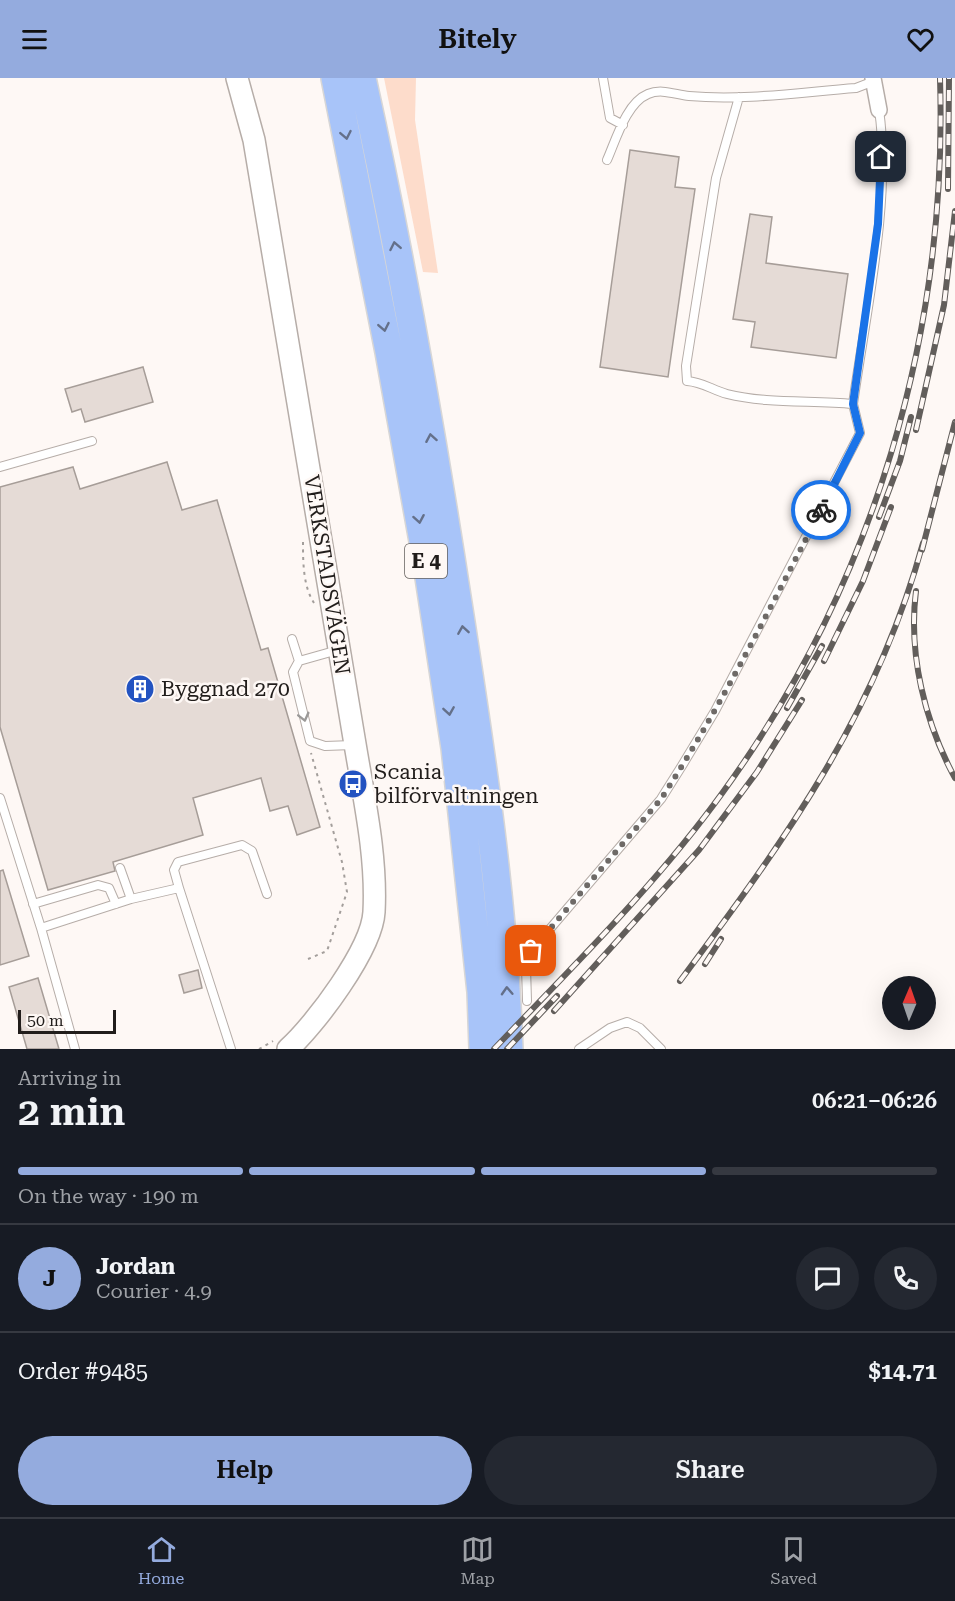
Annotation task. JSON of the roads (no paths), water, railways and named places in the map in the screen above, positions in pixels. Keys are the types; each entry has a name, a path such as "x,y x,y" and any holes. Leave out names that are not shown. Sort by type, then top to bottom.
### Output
{"highway":[{"name":"E 4","path":"335,78 389,352 426,558 453,736 481,992 483,1049"},
{"name":"E 4","path":"362,78 415,348 480,744 507,986 509,1049"}],"main road":[{"name":"VERKSTADSVÄGEN","path":"237,78 256,152 355,744 370,839 374,914 355,964 307,1033 283,1043"}],"street":[{"path":"874,80 879,110"}],"lane":[{"path":"603,78 610,118 623,126"},
{"path":"608,160 634,106 648,94 665,92 689,96 739,97 856,88 874,80"},
{"path":"739,97 716,178 686,366 687,381 699,382 725,394 778,401 853,404"},
{"path":"527,1001 526,967 531,951 661,799 716,711 860,433 853,404 878,224 882,134 879,110"},
{"path":"0,468 92,441"},
{"path":"292,639 299,661"},
{"path":"339,650 299,661 293,672 310,741 325,747 355,744"},
{"path":"0,798 41,928 75,1049"},
{"path":"231,1049 174,870 178,862 242,845 252,851 267,894"},
{"path":"120,868 131,899"},
{"path":"33,904 98,885 109,888 116,904"},
{"path":"41,928 131,899 179,888"},
{"path":"579,1049 610,1028 627,1022 640,1028 661,1049"}],"railway":[{"path":"494,1049 613,924 697,826 723,792 776,712 822,629 860,542 891,453 915,362 931,268 939,174 940,78"},
{"path":"948,189 949,78"},
{"path":"916,430 944,305 955,211"},
{"path":"879,517 900,461 911,417"},
{"path":"922,550 955,422"},
{"path":"824,661 863,581 891,507"},
{"path":"680,981 791,826 853,720 880,664 903,605 923,543"},
{"path":"916,591 914,639 921,688 935,734 955,778"},
{"path":"787,708 822,646"},
{"path":"554,1011 699,850 757,772 802,700"},
{"path":"705,964 721,939"},
{"path":"507,1049 557,996"}],"place":[{"name":"Byggnad 270","path":"140,689"},
{"name":"Scania bilförvaltningen","path":"353,784"}]}
